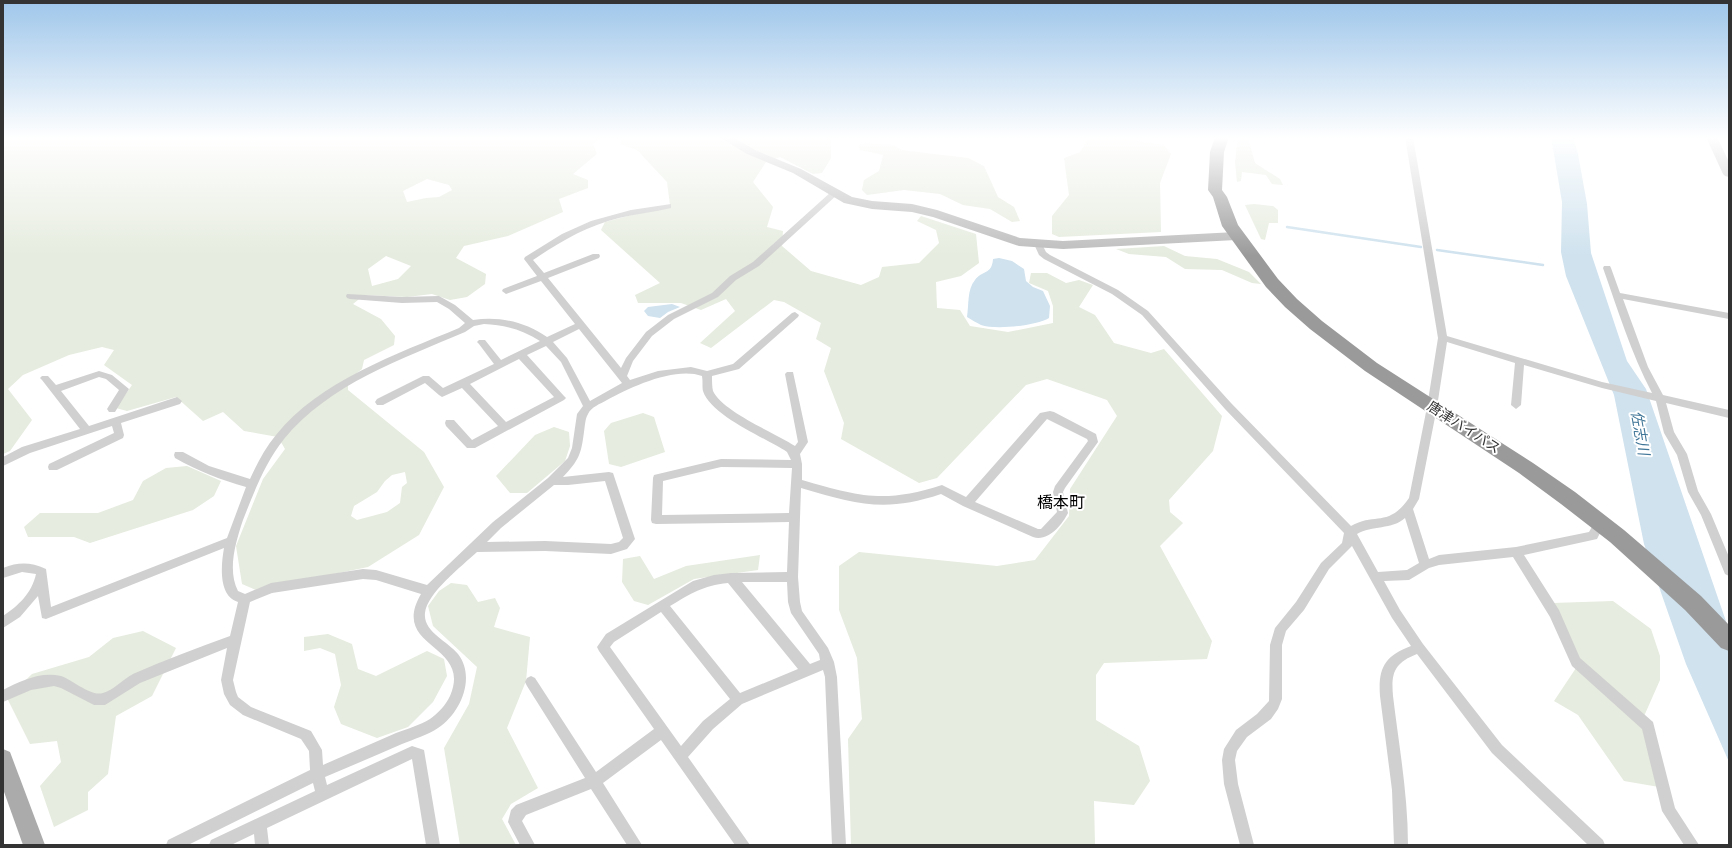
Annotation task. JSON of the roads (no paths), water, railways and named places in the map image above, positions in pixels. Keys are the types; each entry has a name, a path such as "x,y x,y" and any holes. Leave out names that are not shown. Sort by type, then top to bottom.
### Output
{"highway":[{"name":"唐津バイパス","path":"1215,177 1215,190 1220,197 1230,226 1236,236 1272,283 1316,325 1371,367 1526,468 1617,536 1692,603 1729,641"},
{"name":"唐津バイパス","path":"1220,197 1222,191 1222,177"}],"main road":[{"path":"3,759 34,845"}],"street":[{"path":"811,177 818,180 834,194 858,203 912,208 937,214 1019,242 1038,244 1236,236"},
{"path":"1246,845 1230,776 1230,750 1241,734 1264,718 1273,706 1276,699 1276,645 1281,628 1300,606 1325,566 1347,545 1350,532 1356,527 1394,521 1408,510 1414,499 1432,407 1443,338 1415,177"},
{"path":"625,380 629,360 649,334 671,317 715,295 733,278 756,264 834,194"},
{"path":"625,380 541,278 528,259 570,233 648,209 668,206"},
{"path":"1038,244 1042,253 1047,257 1115,292 1145,313 1228,406 1350,532 1396,614 1419,648 1497,749 1598,845"},
{"path":"506,291 596,256"},
{"path":"1607,268 1643,367 1660,398 1669,434 1682,454 1693,492 1706,514 1729,571"},
{"path":"1616,295 1729,316"},
{"path":"350,296 402,300 438,300 452,307 471,323"},
{"path":"173,845 317,774 433,724 446,714 453,704 460,682 461,669 455,659 428,634 422,624 419,615 422,604 429,591 497,524 552,481 573,460 577,448 582,414 588,406 625,380 672,371 699,371 707,374 736,367 795,315"},
{"path":"429,591 376,576 363,574 271,588 245,599 237,597 232,591 227,568 230,541 252,484 275,445 287,430 309,410 341,387 370,370 462,330 471,323 500,322 534,332 548,341 565,360 583,400 588,406"},
{"path":"380,402 426,378 442,393 580,325"},
{"path":"1443,338 1602,385 1729,414"},
{"path":"482,342 499,364"},
{"path":"450,423 472,445 561,398 520,354"},
{"path":"1516,405 1520,361"},
{"path":"54,390 99,374 109,377 124,389 112,409"},
{"path":"707,374 708,391 714,400 724,410 754,430 782,443 796,459"},
{"path":"790,374 803,442 796,459 792,577 794,602 797,613 824,652 831,677 839,845"},
{"path":"45,378 87,430"},
{"path":"463,382 506,427"},
{"path":"3,462 26,450 177,401"},
{"path":"796,482 838,494 872,500 891,501 914,498 942,489 967,503 1037,534 1043,534 1058,520 1062,513 1058,492 1060,486 1093,442 1092,438 1050,415 1044,416 967,503"},
{"path":"53,467 119,435 116,421"},
{"path":"179,455 197,466 211,472 252,484"},
{"path":"795,517 656,520 658,478 721,463 796,459"},
{"path":"474,547 545,546 611,549 623,546 629,539 609,476 568,481 552,481"},
{"path":"1408,510 1425,566"},
{"path":"1376,577 1409,575 1439,560 1516,552 1593,536 1600,523"},
{"path":"42,572 46,614 230,541"},
{"path":"1516,552 1555,614 1576,662 1648,726 1669,811 1692,845"},
{"path":"3,573 21,567 32,567 42,572"},
{"path":"3,623 12,617 29,600 40,583 42,572"},
{"path":"743,845 603,647 610,638 694,586 714,580 731,578 792,577"},
{"path":"731,578 807,670"},
{"path":"245,599 227,680 232,698 247,711 306,734 315,750 317,774 323,794"},
{"path":"662,605 738,700"},
{"path":"3,696 23,686 44,682 60,682 79,691 89,698 104,699 130,682 164,666 235,640"},
{"path":"1401,845 1396,762 1386,688 1387,673 1393,662 1400,655 1419,648"},
{"path":"680,756 708,725 738,700 828,662"},
{"path":"531,682 635,845"},
{"path":"528,845 515,822 516,815 522,810 594,781 662,730"},
{"path":"216,845 412,752 419,755 433,845"},
{"path":"259,824 262,845"}],"water":[{"name":"佐志川","path":"1558,177 1582,177 1587,204 1591,253 1627,361 1646,389 1729,630 1729,762 1686,664 1644,544 1614,395 1566,276 1561,252 1562,202"},
{"path":"999,258 1012,261 1024,269 1026,281 1033,287 1043,291 1050,306 1049,318 1025,325 996,327 981,325 967,317 969,292 972,284 978,277 991,268 993,259"},
{"path":"672,304 680,307 668,312 660,318 648,316 644,311 648,307"}],"waterway":[{"path":"1287,227 1421,247"},
{"path":"1437,250 1543,265"}],"district":[{"name":"橋本町","path":"1061,502"}]}
